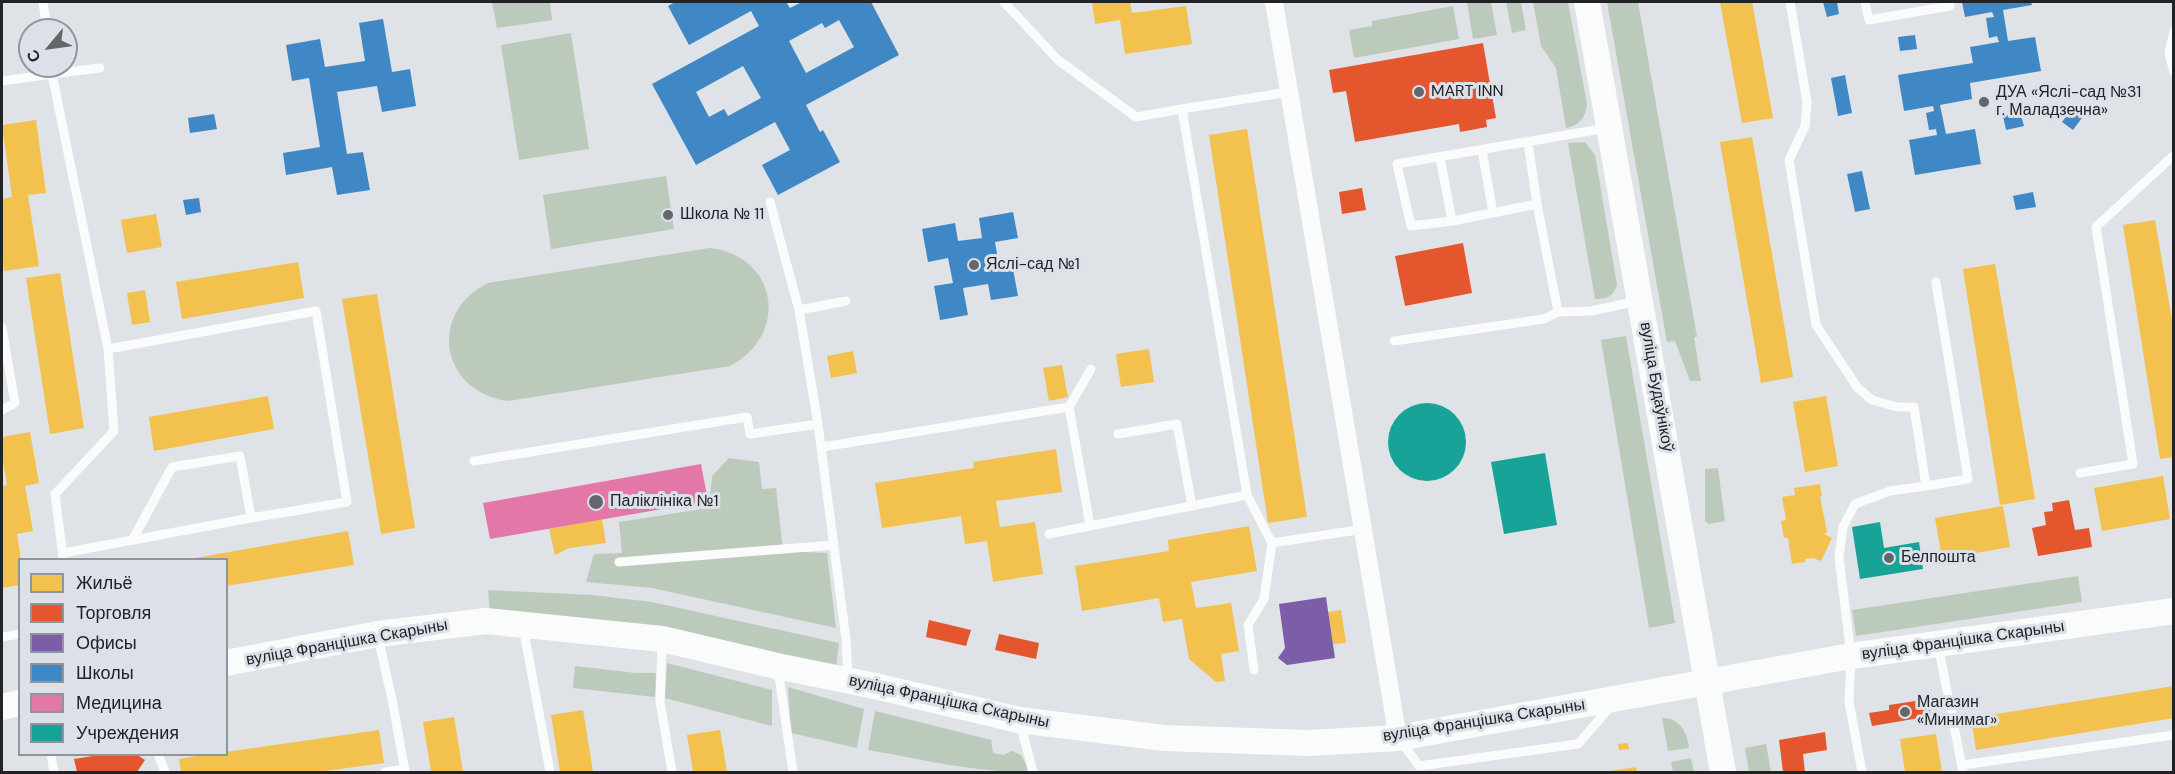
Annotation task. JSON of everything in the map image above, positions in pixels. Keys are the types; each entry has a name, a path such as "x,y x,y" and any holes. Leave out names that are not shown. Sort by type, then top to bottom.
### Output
{"main road":[{"name":"вуліца Будаўнікоў","path":"1587,2 1641,301 1696,629 1724,772"},
{"name":"вуліца Францішка Скарыны","path":"228,663 378,634 486,621 662,639 1019,720 1164,738 1309,743 1398,738 1851,656 2174,610"},
{"path":"2,707 18,703"}],"street":[{"path":"1274,2 1398,738"}],"lane":[{"path":"44,2 46,18"},
{"path":"1004,2 1058,60 1136,117 1289,92"},
{"path":"1790,2 1807,102 1805,126 1789,160 1816,325 1857,387 1872,400 1897,407 1914,407 1926,486"},
{"path":"1865,2 1869,20 1950,6"},
{"path":"2174,31 2169,53 2174,72"},
{"path":"78,69 100,68"},
{"path":"2,81 18,77"},
{"path":"53,78 108,349 114,431 55,494 63,556 133,539 347,502 316,311 108,349"},
{"path":"1182,109 1247,495 1272,543 1264,599 1248,625 1254,670"},
{"path":"1537,204 1452,221 1411,226 1397,164 1610,127"},
{"path":"1528,142 1537,204 1558,312"},
{"path":"1482,150 1493,213"},
{"path":"2080,473 2133,464 2096,227 2174,155"},
{"path":"1440,157 1452,221"},
{"path":"770,202 800,310 822,447 846,639 848,680"},
{"path":"1862,772 1849,702 1851,656 1839,557 1843,527 1855,504 1890,491 1968,479 1936,282"},
{"path":"800,310 846,301"},
{"path":"1395,341 1544,319 1558,312 1592,311 1641,301"},
{"path":"2,328 15,403 2,410"},
{"path":"1090,525 1069,407 1091,369"},
{"path":"822,447 1069,407"},
{"path":"474,460 747,417 750,434 818,424"},
{"path":"1118,434 1177,424 1192,506"},
{"path":"133,539 172,467 240,456 251,518"},
{"path":"1049,534 1247,495"},
{"path":"1272,543 1364,529"},
{"path":"619,562 834,545"},
{"path":"523,625 550,772"},
{"path":"2,637 18,634"},
{"path":"378,634 405,771 385,772"},
{"path":"662,639 660,702 672,772"},
{"path":"1938,645 1963,769 2174,735"},
{"path":"777,666 793,772"},
{"path":"1398,738 1419,766 1578,744 1616,700"},
{"path":"1019,720 1033,772"},
{"path":"51,756 54,772"},
{"path":"159,756 165,772"}],"green space":[{"path":"492,2 550,2 552,20 497,28"},
{"path":"1467,2 1491,2 1497,35 1473,39"},
{"path":"1506,2 1521,2 1526,30 1512,33"},
{"path":"1533,2 1568,2 1587,104 1581,120 1571,127 1566,128 1556,68 1541,46"},
{"path":"1607,2 1638,2 1697,337 1694,337 1701,381 1690,381 1675,341 1667,342"},
{"path":"1453,6 1459,39 1354,58 1349,30 1372,26 1372,21"},
{"path":"571,33 589,149 519,160 501,45"},
{"path":"1585,142 1595,155 1617,285 1611,295 1599,299 1595,299 1568,143"},
{"path":"666,176 674,229 551,249 543,195"},
{"path":"710,248 733,254 750,265 762,281 768,298 768,317 762,336 749,352 730,366 508,401 485,395 468,383 456,368 450,350 450,331 456,313 469,296 488,283"},
{"path":"1626,336 1675,623 1649,628 1601,340"},
{"path":"729,458 759,462 762,489 776,488 783,551 827,553 836,628 652,588 586,582 594,554 622,553 619,522 709,508 712,476"},
{"path":"1718,468 1725,521 1709,524 1705,521 1705,469"},
{"path":"2078,576 2082,602 1856,636 1852,610"},
{"path":"488,590 592,595 652,602 839,643 836,668 490,614"},
{"path":"667,663 772,690 772,726 665,698"},
{"path":"575,666 656,673 655,697 573,688"},
{"path":"788,687 864,709 857,748 791,733"},
{"path":"875,711 991,740 993,753 1004,755 1012,751 1021,755 1027,766 1027,772 967,767 868,750"},
{"path":"1662,718 1673,720 1682,727 1689,748 1668,751"},
{"path":"1766,744 1771,772 1749,772 1745,748"},
{"path":"1691,758 1694,772 1673,772 1671,762"}],"building: Жильё":[{"path":"1092,2 1130,2 1132,13 1186,6 1192,44 1125,54 1120,20 1095,24"},
{"path":"1720,2 1752,2 1773,118 1742,123"},
{"path":"36,120 46,193 28,195 39,266 4,271 2,199 12,197 2,125"},
{"path":"1247,129 1307,517 1268,523 1209,135"},
{"path":"1752,137 1793,377 1761,383 1720,142"},
{"path":"156,214 162,247 127,253 121,220"},
{"path":"2155,220 2174,332 2174,457 2160,459 2123,225"},
{"path":"298,262 304,298 182,319 176,282"},
{"path":"1995,264 2035,499 2000,505 1963,269"},
{"path":"60,273 84,428 50,434 26,278"},
{"path":"145,290 150,322 132,325 127,293"},
{"path":"377,294 415,528 381,534 342,299"},
{"path":"1149,349 1154,382 1121,387 1116,354"},
{"path":"853,351 857,373 831,378 827,356"},
{"path":"1062,365 1068,397 1049,401 1043,368"},
{"path":"268,396 274,429 154,451 149,417"},
{"path":"1826,396 1838,466 1805,472 1793,402"},
{"path":"30,432 39,483 25,486 33,531 17,534 21,558 18,558 18,585 2,588 2,486 7,485 2,455 2,437"},
{"path":"1056,449 1062,492 996,501 1000,527 1035,522 1043,574 993,582 987,541 965,544 961,516 882,528 875,483 974,468 973,462"},
{"path":"2163,476 2170,519 2102,531 2094,488"},
{"path":"1820,484 1822,496 1820,497 1827,532 1824,534 1832,538 1821,561 1813,558 1792,564 1788,538 1784,538 1781,521 1786,520 1782,497 1795,495 1794,488"},
{"path":"2003,506 2010,547 1942,559 1935,518"},
{"path":"602,519 606,543 569,548 555,555 549,529"},
{"path":"1249,526 1257,571 1191,582 1196,608 1231,603 1239,651 1221,654 1225,681 1216,682 1189,659 1182,619 1163,622 1159,598 1082,611 1075,566 1169,551 1168,540"},
{"path":"348,531 354,565 228,586 228,558 195,558"},
{"path":"1341,610 1346,643 1333,644 1328,612"},
{"path":"2174,686 2174,718 1976,750 1971,718"},
{"path":"583,710 593,772 560,772 551,715"},
{"path":"454,717 463,772 431,772 423,722"},
{"path":"379,730 384,763 318,772 181,772 179,759 196,756 228,756 228,752"},
{"path":"720,730 727,772 693,772 687,735"},
{"path":"1936,734 1942,772 1905,772 1900,739"},
{"path":"1628,743 1629,749 1619,750 1618,744"},
{"path":"1636,767 1637,772 1611,772 1611,771"}],"building: Торговля":[{"name":"MART INN","path":"1483,43 1496,118 1486,120 1487,127 1460,132 1459,124 1355,142 1346,91 1333,93 1329,70"},
{"path":"1362,188 1366,210 1342,214 1339,192"},
{"path":"1463,243 1472,293 1405,306 1395,256"},
{"path":"2069,500 2075,530 2089,528 2092,547 2038,556 2032,528 2046,525 2044,512 2053,511 2052,503"},
{"path":"929,620 971,630 966,646 926,637"},
{"path":"999,634 1039,643 1036,659 995,650"},
{"name":"Магазин «Минимаг»","path":"1928,699 1931,716 1872,726 1869,713 1889,710 1889,705"},
{"path":"1825,732 1827,750 1803,754 1805,772 1783,772 1779,740"},
{"path":"93,756 139,756 145,760 137,772 77,772 74,759"}],"building: Офисы":[{"path":"1326,597 1335,658 1287,665 1278,658 1285,648 1279,604"}],"building: Школы":[{"path":"675,2 786,2 790,8 802,2 871,2 899,55 806,105 820,132 823,130 840,162 778,195 762,165 790,150 775,122 696,165 652,84 759,26 751,11 689,45 668,6","holes":["839,20 854,47 806,73 789,41 822,23 825,28","743,66 761,98 728,116 724,109 709,117 696,92"]},
{"path":"1823,2 1837,2 1839,14 1827,17"},
{"path":"1962,2 2031,2 2032,5 2003,10 2008,41 2035,37 2041,71 1970,83 1972,99 1940,105 1946,134 1975,129 1981,164 1915,175 1909,140 1937,135 1936,129 1929,130 1926,113 1934,111 1933,106 1904,111 1898,75 1973,63 1970,47 1999,42 1997,36 1989,38 1986,18 1994,17 1992,12 1965,17"},
{"path":"383,19 392,72 410,69 416,106 382,112 377,86 337,92 347,154 363,152 370,190 337,195 332,167 286,175 283,153 320,147 309,78 292,81 286,45 320,39 325,67 365,61 359,23"},
{"path":"1915,35 1917,49 1900,51 1898,37"},
{"path":"1845,75 1852,113 1838,116 1831,78"},
{"path":"2073,107 2084,115 2073,130 2062,122"},
{"path":"2020,112 2024,126 2006,130 2003,116"},
{"path":"214,114 217,129 190,133 188,118"},
{"path":"1862,171 1870,209 1855,212 1847,174"},
{"path":"2033,192 2036,207 2016,210 2013,196"},
{"path":"199,198 201,212 186,215 183,200"},
{"name":"Яслі-сад №1","path":"1013,212 1018,238 995,242 1000,271 1013,269 1018,296 991,300 988,284 963,288 968,315 940,320 934,286 953,283 948,258 928,262 922,229 955,223 958,241 982,238 979,218"}],"building: Медицина":[{"name":"Паліклініка №1","path":"701,464 708,501 490,539 483,503"}],"building: Учреждения":[{"path":"1427,403 1442,406 1454,415 1463,427 1466,442 1463,457 1454,469 1442,478 1427,481 1412,478 1400,469 1391,457 1388,442 1391,427 1400,415 1412,406"},
{"path":"1545,453 1557,525 1504,534 1491,462"},
{"name":"Белпошта","path":"1880,522 1884,548 1919,542 1923,569 1860,579 1852,527"}],"place":[{"name":"MART INN","path":"1419,92"},
{"name":"ДУА «Яслі-сад №31 г. Маладзечна»","path":"1984,102"},
{"name":"Школа № 11","path":"668,215"},
{"name":"Яслі-сад №1","path":"974,265"},
{"name":"Паліклініка №1","path":"596,502"},
{"name":"Белпошта","path":"1889,558"},
{"name":"Магазин «Минимаг»","path":"1905,712"}]}
